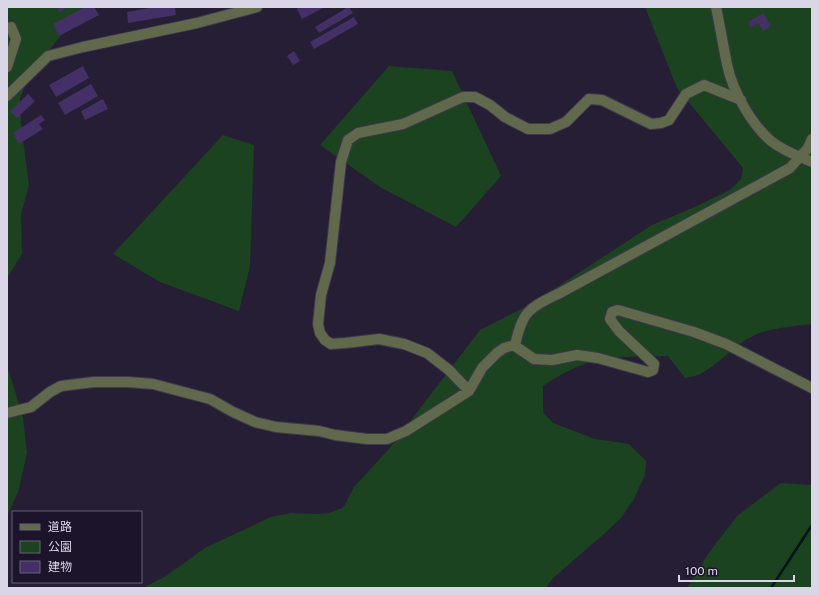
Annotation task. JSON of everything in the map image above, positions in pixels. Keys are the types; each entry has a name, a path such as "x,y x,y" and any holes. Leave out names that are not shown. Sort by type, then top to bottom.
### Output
{"street":[{"path":"7,96 48,56 83,47 197,23 257,7"},
{"path":"716,7 727,65 732,82 753,120 771,141 785,150 812,162"},
{"path":"7,28 11,27 16,39 7,67"},
{"path":"468,391 449,370 426,353 404,344 378,339 345,344 331,344 325,340 320,333 318,324 320,295 330,263 341,162 348,140 358,133 403,124 463,97 475,97 490,105 505,117 528,128 536,129 550,129 566,122 589,99 602,100 651,124 669,120 686,94 704,85 741,100"},
{"path":"515,346 525,314 535,305 560,293 790,168 808,148 812,139"},
{"path":"7,413 30,407 50,392 61,386 94,382 128,382 153,384 210,398 233,412 255,422 276,427 319,431 335,435 367,439 387,439 406,430 468,391 482,368 497,353 504,348 511,346 515,346 534,358 552,360 577,354 598,358 648,372 653,370 654,364 619,331 610,319 612,312 618,310 694,332 726,344 812,388"}],"green space":[{"path":"7,7 83,7 30,75 20,98 21,125 29,185 21,214 22,254 7,278"},
{"path":"645,7 812,7 812,324 775,329 755,335 740,343 707,370 700,374 685,378 668,356 619,357 578,366 543,386 543,412 553,423 595,439 629,444 646,461 645,475 634,499 621,518 552,579 546,588 143,588 166,576 205,548 271,517 291,513 328,513 343,508 354,487 389,449 480,330 531,304 652,225 730,190 741,179 743,168 677,88"},
{"path":"389,66 452,71 501,176 456,227 380,187 320,145"},
{"path":"223,135 254,145 250,266 239,311 160,282 113,254"},
{"path":"7,367 23,418 27,453 18,492 7,516"},
{"path":"781,483 812,485 812,588 687,588 708,554 737,516"}],"building":[{"path":"57,7 68,7 60,12"},
{"path":"85,7 94,7 99,15 59,36 53,24"},
{"path":"155,7 175,7 176,15 128,23 127,12"},
{"path":"300,7 325,7 302,19 297,9"},
{"path":"348,7 353,13 319,33 315,27"},
{"path":"763,13 771,26 763,31 758,23 751,28 748,22"},
{"path":"354,17 358,24 314,49 310,42"},
{"path":"294,51 300,61 293,65 287,56"},
{"path":"83,66 89,78 56,97 49,85"},
{"path":"91,84 98,96 65,115 58,103"},
{"path":"28,94 35,101 17,118 10,111"},
{"path":"103,99 108,109 85,120 81,111"},
{"path":"41,115 45,120 39,124 43,129 19,144 13,133"}],"waterway":[{"path":"771,588 812,525"}]}
